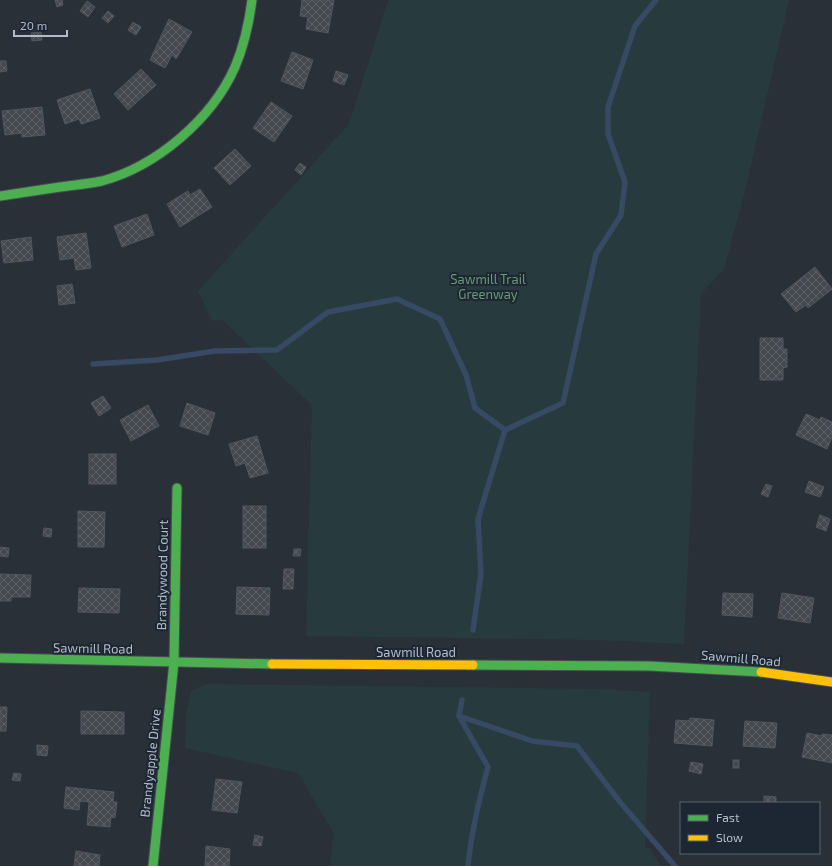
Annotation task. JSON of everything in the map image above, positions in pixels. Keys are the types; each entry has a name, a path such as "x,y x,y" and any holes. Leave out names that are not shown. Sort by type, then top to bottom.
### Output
{"street":[{"path":"0,196 77,185 107,179 134,168 155,157 176,142 196,125 211,108 228,83 243,45 252,0"},
{"name":"Brandywood Court","path":"174,662 177,488"},
{"name":"Sawmill Road","path":"0,658 390,665 513,664 721,668 805,677 832,682"},
{"name":"Brandyapple Drive","path":"153,866 174,662"}],"green space":[{"name":"Sawmill Trail Greenway","path":"388,0 789,0 745,191 724,269 701,294 684,644 596,640 306,636 312,405 222,320 212,321 198,291 349,124"},
{"path":"207,684 598,689 650,692 645,848 649,848 661,866 330,866 334,834 298,773 185,748 186,714 191,691"}],"building":[{"path":"55,0 62,0 63,5 57,7"},
{"path":"302,0 334,0 328,33 306,29 308,17 300,16"},
{"path":"87,1 95,7 88,17 80,11"},
{"path":"108,11 114,16 108,23 102,18"},
{"path":"169,19 192,32 176,59 172,55 165,68 150,60"},
{"path":"133,22 141,27 136,35 128,30"},
{"path":"41,32 42,40 32,41 31,33"},
{"path":"292,52 313,60 303,89 281,81"},
{"path":"0,61 6,61 7,71 0,72"},
{"path":"141,69 156,85 128,110 114,94"},
{"path":"336,71 348,75 344,85 333,81"},
{"path":"90,89 100,118 81,124 79,119 65,124 57,100"},
{"path":"271,102 292,116 274,142 253,128"},
{"path":"42,107 45,135 22,137 22,133 5,135 2,111"},
{"path":"235,149 251,166 230,185 214,168"},
{"path":"300,163 306,167 301,175 295,170"},
{"path":"200,189 212,207 180,227 167,204 188,191 190,195"},
{"path":"147,214 154,235 122,247 114,226"},
{"path":"86,233 91,268 76,270 74,258 60,260 57,237"},
{"path":"31,237 33,260 4,263 1,241"},
{"path":"815,267 832,289 808,308 806,305 796,312 781,294"},
{"path":"72,284 75,303 59,305 57,286"},
{"path":"760,338 783,338 783,349 787,349 787,367 783,368 783,380 760,380"},
{"path":"103,396 111,408 99,416 91,403"},
{"path":"187,403 215,413 208,435 180,426"},
{"path":"148,405 159,426 131,441 120,420"},
{"path":"806,414 820,420 821,417 832,422 832,437 827,449 796,435"},
{"path":"257,436 268,473 250,478 245,463 236,466 229,444"},
{"path":"89,454 116,454 116,484 89,484"},
{"path":"809,481 824,487 820,497 805,492"},
{"path":"766,484 772,486 768,497 761,494"},
{"path":"243,506 266,506 266,548 243,548"},
{"path":"78,511 105,512 104,547 78,547"},
{"path":"820,515 830,519 826,531 816,527"},
{"path":"44,528 52,529 51,537 43,536"},
{"path":"0,547 9,548 8,557 0,556"},
{"path":"294,549 301,549 300,556 293,556"},
{"path":"284,569 294,569 293,589 283,589"},
{"path":"0,574 31,575 30,597 11,597 11,601 0,601"},
{"path":"237,587 270,588 269,615 236,614"},
{"path":"79,588 120,589 119,613 78,612"},
{"path":"723,593 753,594 752,617 722,615"},
{"path":"782,593 814,598 810,623 778,618"},
{"path":"0,707 7,707 6,731 0,731"},
{"path":"81,711 124,712 124,734 81,734"},
{"path":"690,718 714,720 712,746 674,743 676,720 689,721"},
{"path":"745,721 777,723 775,748 743,746"},
{"path":"807,733 822,736 822,734 832,735 832,763 802,757"},
{"path":"37,745 48,746 47,756 37,755"},
{"path":"733,760 739,760 739,768 733,768"},
{"path":"691,762 703,764 701,774 689,771"},
{"path":"14,773 21,774 20,781 12,780"},
{"path":"216,779 242,782 237,813 212,810"},
{"path":"66,787 114,792 113,802 117,802 115,818 111,817 110,827 87,825 89,802 80,801 79,810 64,808"},
{"path":"764,796 776,797 776,802 764,802"},
{"path":"255,835 263,837 261,846 253,845"},
{"path":"206,846 230,849 229,866 205,866"},
{"path":"76,851 100,855 99,866 74,866"}],"waterway":[{"path":"473,630 481,574 478,519 505,430 563,403 596,254 621,215 625,182 608,134 608,107 635,26 656,0"},
{"path":"93,364 157,360 215,351 277,350 328,312 397,299 440,319 466,375 475,408 505,430"},
{"path":"462,700 459,716 488,767 476,816 468,866"},
{"path":"459,716 532,741 577,746 620,802 675,866"}],"traffic: fast":[{"path":"0,196 102,181 123,174 162,152 197,122 212,105 225,86 241,51 246,34 252,0"},
{"path":"153,866 174,662 177,488"},
{"path":"0,658 272,664"},
{"path":"473,665 649,666 761,672"}],"traffic: slow":[{"path":"272,664 473,665"},
{"path":"761,672 832,682"}]}
